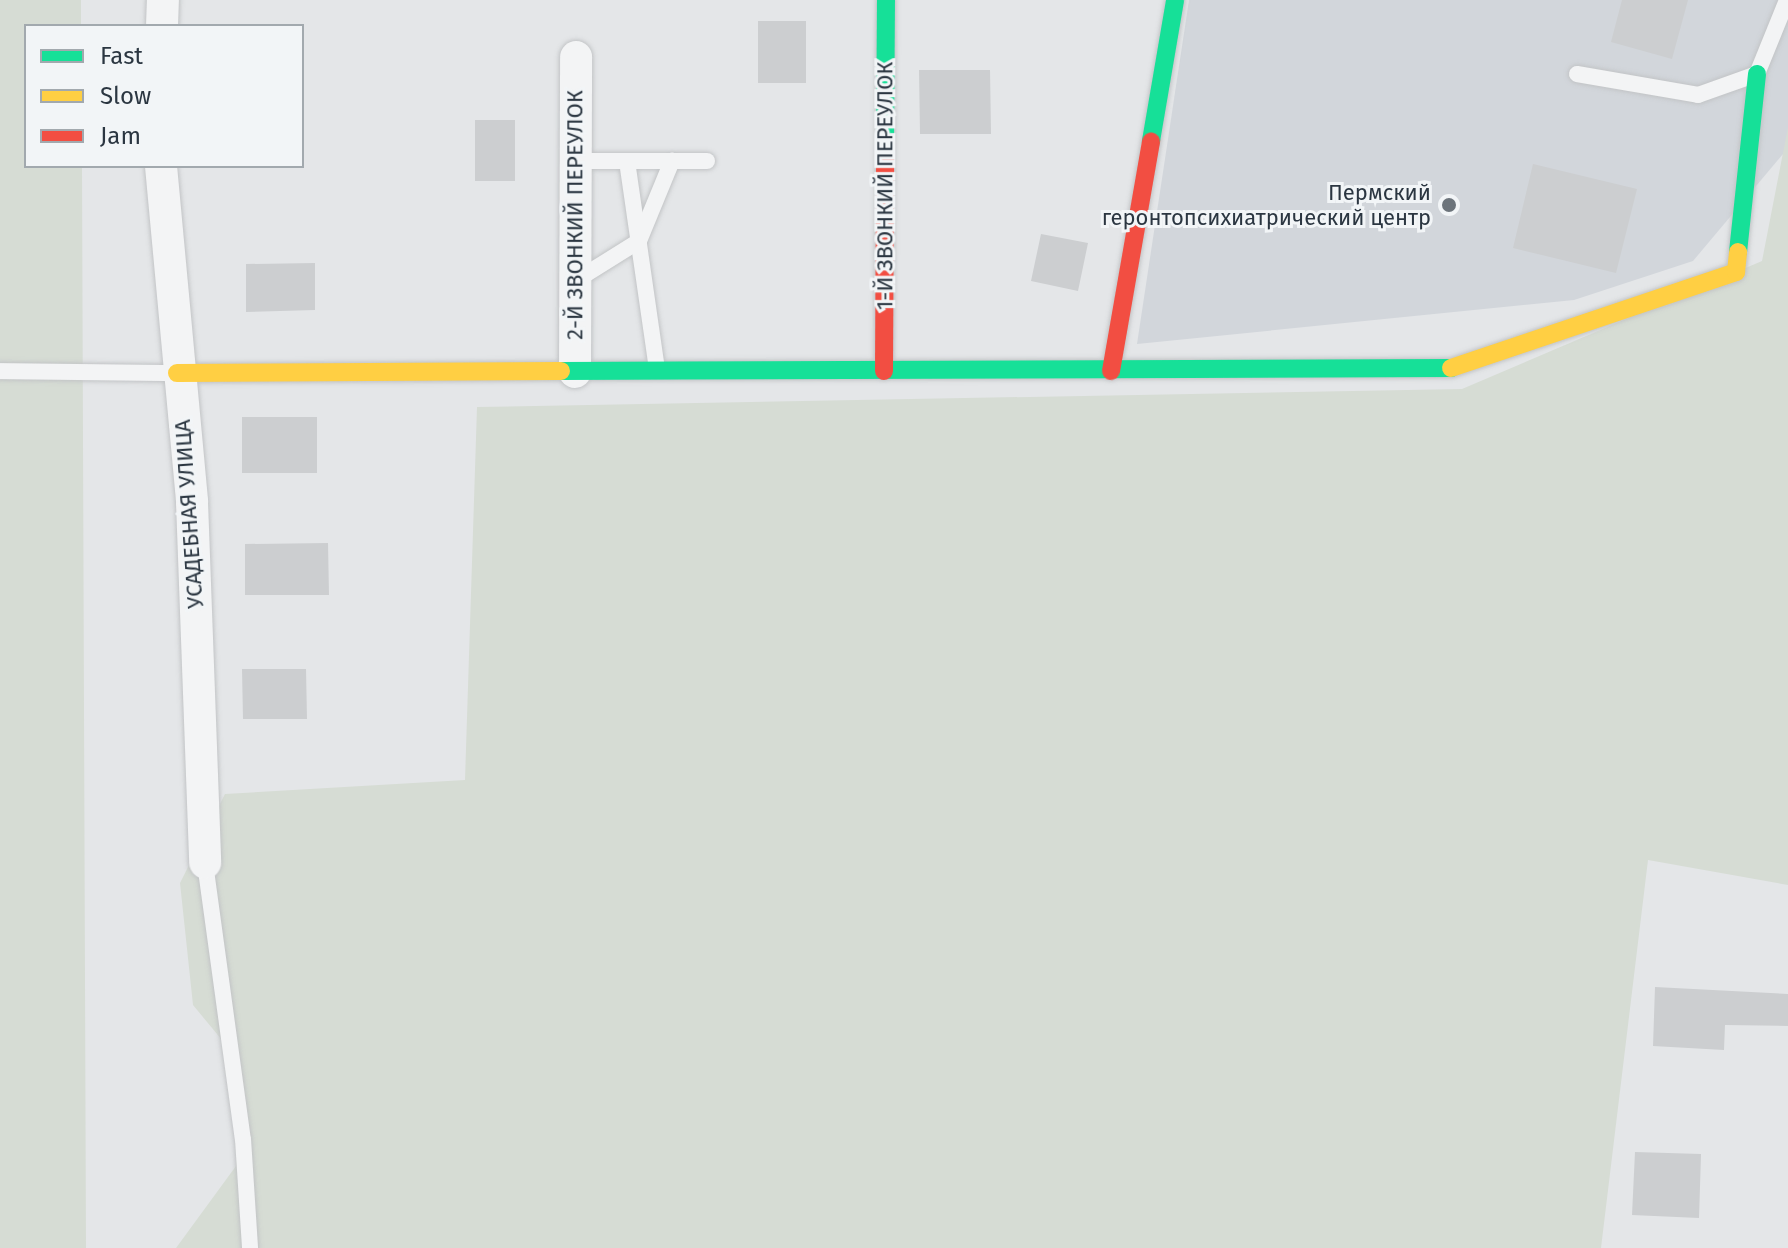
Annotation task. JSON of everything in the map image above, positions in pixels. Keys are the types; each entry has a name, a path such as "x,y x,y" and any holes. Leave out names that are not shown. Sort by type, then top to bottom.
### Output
{"street":[{"path":"162,24 163,0"},
{"name":"1-Й ЗВОНКИЙ ПЕРЕУЛОК","path":"884,371 886,0"},
{"path":"1111,371 1175,0"},
{"name":"2-Й ЗВОНКИЙ ПЕРЕУЛОК","path":"575,372 576,57"},
{"path":"177,373 1451,368 1736,272 1757,74"},
{"name":"УСАДЕБНАЯ УЛИЦА","path":"161,168 177,373 192,502 205,863"}],"lane":[{"path":"1577,74 1698,95 1757,74 1787,0"},
{"path":"576,161 707,161"},
{"path":"627,161 658,372"},
{"path":"575,281 639,241 672,161"},
{"path":"0,371 177,373"},
{"path":"205,863 243,1139 250,1248"}],"shaded area":[{"path":"0,0 81,0 81,24 24,24 24,168 82,168 86,1248 0,1248"},
{"name":"Пермский геронтопсихиатрический центр","path":"1189,0 1788,0 1788,148 1693,261 1574,300 1137,344"},
{"path":"1788,127 1788,885 1648,860 1601,1248 176,1248 236,1166 236,1057 193,1005 180,883 225,794 465,780 477,407 1462,389 1762,261"}],"building":[{"path":"1622,0 1688,0 1672,59 1611,42"},
{"path":"758,21 806,21 806,83 758,83"},
{"path":"919,70 990,70 991,134 920,134"},
{"path":"475,120 515,120 515,181 475,181"},
{"path":"1533,164 1637,189 1616,273 1513,248"},
{"path":"1041,234 1088,243 1078,291 1031,281"},
{"path":"315,263 315,310 246,312 246,264"},
{"path":"242,417 317,417 317,473 242,473"},
{"path":"328,543 329,595 245,595 245,544"},
{"path":"242,669 306,669 307,719 243,719"},
{"path":"1655,987 1788,994 1788,1026 1725,1025 1724,1050 1653,1046"},
{"path":"1635,1152 1701,1154 1699,1218 1632,1215"}],"traffic: fast":[{"path":"885,142 886,0"},
{"path":"1151,141 1175,0"},
{"path":"1738,252 1757,74"},
{"path":"561,371 1451,368"}],"traffic: slow":[{"path":"1451,368 1736,272 1738,252"},
{"path":"177,373 561,371"}],"traffic: jam":[{"path":"1111,371 1151,141"},
{"path":"884,371 885,142"}],"place":[{"name":"Пермский геронтопсихиатрический центр","path":"1449,205"}]}
